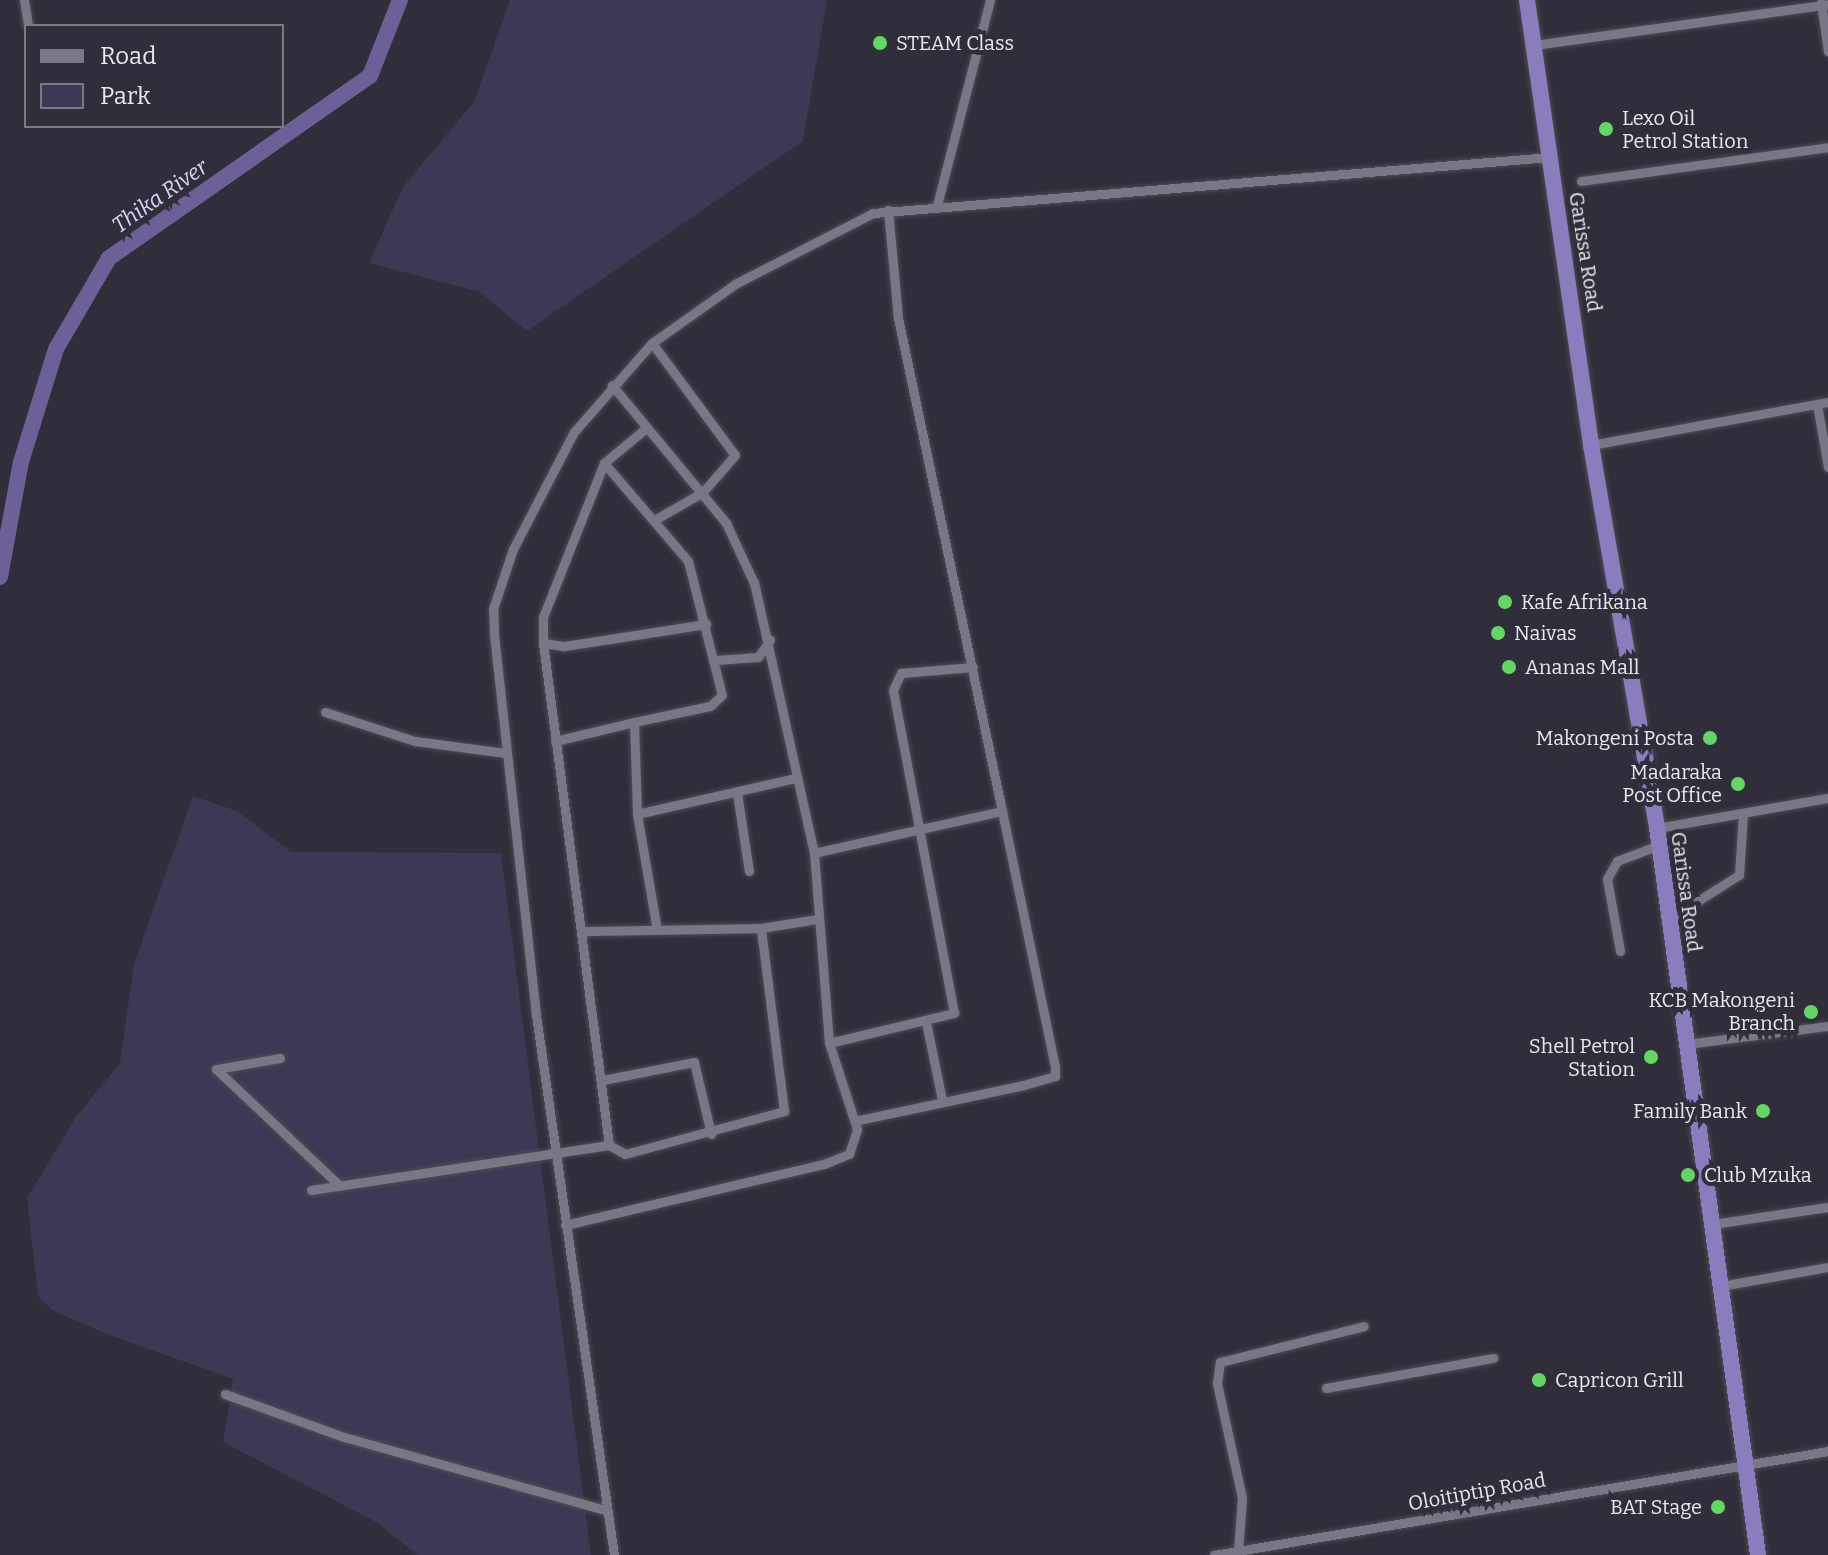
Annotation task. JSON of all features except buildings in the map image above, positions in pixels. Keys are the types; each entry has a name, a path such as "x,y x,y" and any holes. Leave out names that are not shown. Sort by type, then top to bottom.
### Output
{"highway":[{"name":"Garissa Road","path":"1527,0 1591,445 1658,836 1758,1555"}],"street":[{"path":"24,0 28,24"},
{"path":"937,205 990,0"},
{"path":"1534,45 1825,3 1828,51"},
{"path":"1581,181 1828,147"},
{"path":"614,1555 555,1157 505,753 493,609 501,581 546,479 612,385 652,343 811,240 888,210 1550,157"},
{"path":"855,1121 1055,1076 973,667 898,318 888,210"},
{"path":"652,343 735,455 703,492 656,519"},
{"path":"565,1225 842,1158 855,1146 855,1121 829,1043 814,853 796,778 770,634 746,561 703,492 612,385"},
{"path":"1591,445 1828,402"},
{"path":"1817,404 1828,467"},
{"path":"609,1145 603,1080 555,741 543,643 543,617 604,463 646,428"},
{"path":"555,741 719,702 716,660 688,561 656,519 604,463"},
{"path":"543,643 564,646 706,624"},
{"path":"716,660 758,657 770,634"},
{"path":"829,1043 954,1013 895,680 973,667"},
{"path":"325,712 415,741 505,753"},
{"path":"634,722 637,814 656,924"},
{"path":"637,814 796,778"},
{"path":"737,793 749,871"},
{"path":"1620,951 1607,879 1617,861 1658,836 1743,813 1828,798"},
{"path":"814,853 921,833 1002,811"},
{"path":"1669,919 1739,875 1743,813"},
{"path":"581,931 656,924 761,928 818,919"},
{"path":"311,1190 422,1168 555,1157 609,1145 625,1154 711,1134 784,1111 761,928"},
{"path":"926,1022 942,1100"},
{"path":"1687,1044 1828,1026"},
{"path":"280,1058 216,1069 339,1185"},
{"path":"603,1080 694,1062 711,1134"},
{"path":"1713,1224 1828,1207"},
{"path":"1721,1286 1828,1267"},
{"path":"1238,1551 1242,1498 1217,1383 1220,1362 1364,1326"},
{"path":"1326,1388 1493,1358"},
{"path":"225,1394 344,1437 605,1510"},
{"name":"Oloitiptip Road","path":"1214,1555 1828,1451"}],"green space":[{"path":"510,0 827,0 803,141 527,331 480,292 369,263 403,187 474,102"},
{"path":"193,796 237,811 291,852 501,853 591,1555 417,1555 378,1523 223,1442 233,1379 104,1333 52,1310 38,1296 27,1198 76,1117 120,1063 134,964"}],"waterway":[{"name":"Thika River","path":"0,577 21,462 56,349 109,258 370,76 400,0"}],"place":[{"name":"STEAM Class","path":"880,43"},
{"name":"Lexo Oil Petrol Station","path":"1606,129"},
{"name":"Kafe Afrikana","path":"1505,602"},
{"name":"Naivas","path":"1498,633"},
{"name":"Ananas Mall","path":"1509,667"},
{"name":"Makongeni Posta","path":"1710,738"},
{"name":"Madaraka Post Office","path":"1738,784"},
{"name":"KCB Makongeni Branch","path":"1811,1012"},
{"name":"Shell Petrol Station","path":"1651,1057"},
{"name":"Family Bank","path":"1763,1111"},
{"name":"Club Mzuka","path":"1688,1175"},
{"name":"Capricon Grill","path":"1539,1380"},
{"name":"BAT Stage","path":"1718,1507"}]}
